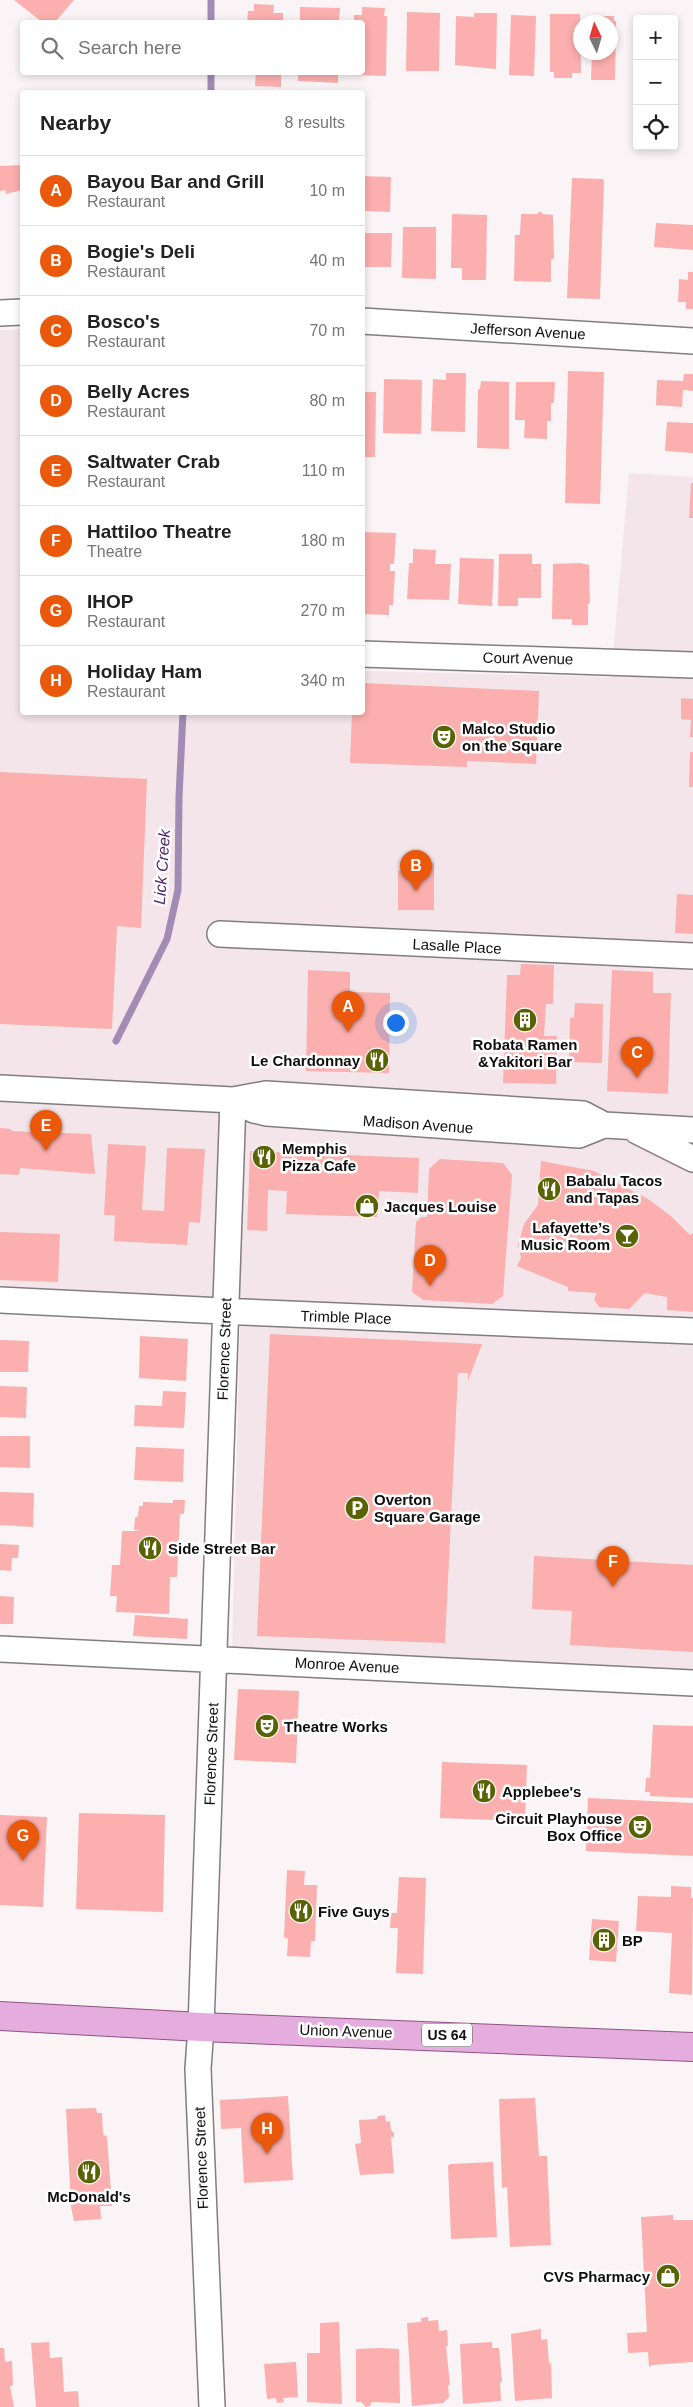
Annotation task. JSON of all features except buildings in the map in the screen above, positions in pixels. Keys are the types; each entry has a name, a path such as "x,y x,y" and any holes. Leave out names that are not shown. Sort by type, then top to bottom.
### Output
{"main road":[{"name":"Union Avenue","path":"0,2016 693,2046"}],"street":[{"path":"0,313 20,312"},
{"name":"Jefferson Avenue","path":"365,322 693,341"},
{"name":"Court Avenue","path":"365,654 693,665"},
{"name":"Lasalle Place","path":"220,934 693,956"},
{"name":"Madison Avenue","path":"0,1088 233,1100 254,1110 267,1113 579,1135 615,1125 693,1130"},
{"name":"Florence Street","path":"212,2407 198,2079 202,2026 233,1100"},
{"path":"615,1125 693,1159"},
{"name":"Trimble Place","path":"0,1300 693,1330"},
{"name":"Monroe Avenue","path":"0,1649 693,1683"}],"shaded area":[{"path":"20,329 20,715 365,715 365,671 611,677 629,473 693,477 693,1672 232,1654 240,1319 0,1308 0,330"}],"waterway":[{"name":"Lick Creek","path":"211,0 211,20"},
{"name":"Lick Creek","path":"211,75 211,90"},
{"name":"Lick Creek","path":"116,1041 167,939 178,890 179,797 183,715"}],"place":[{"name":"Malco Studio on the Square","path":"444,737"},
{"name":"Bogie's Deli","path":"416,891"},
{"name":"Robata Ramen &Yakitori Bar","path":"525,1020"},
{"name":"Bayou Bar and Grill","path":"348,1032"},
{"name":"Le Chardonnay","path":"377,1060"},
{"name":"Bosco's","path":"637,1078"},
{"name":"Saltwater Crab","path":"46,1151"},
{"name":"Memphis Pizza Cafe","path":"264,1157"},
{"name":"Babalu Tacos and Tapas","path":"549,1189"},
{"name":"Jacques Louise","path":"367,1206"},
{"name":"Lafayette’s Music Room","path":"627,1236"},
{"name":"Belly Acres","path":"430,1286"},
{"name":"Overton Square Garage","path":"357,1508"},
{"name":"Side Street Bar","path":"150,1548"},
{"name":"Hattiloo Theatre","path":"613,1587"},
{"name":"Theatre Works","path":"267,1726"},
{"name":"Applebee's","path":"484,1791"},
{"name":"Circuit Playhouse Box Office","path":"640,1827"},
{"name":"IHOP","path":"23,1861"},
{"name":"Five Guys","path":"301,1911"},
{"name":"BP","path":"604,1940"},
{"name":"Holiday Ham","path":"267,2154"},
{"name":"McDonald's","path":"89,2172"},
{"name":"CVS Pharmacy","path":"668,2276"}]}
